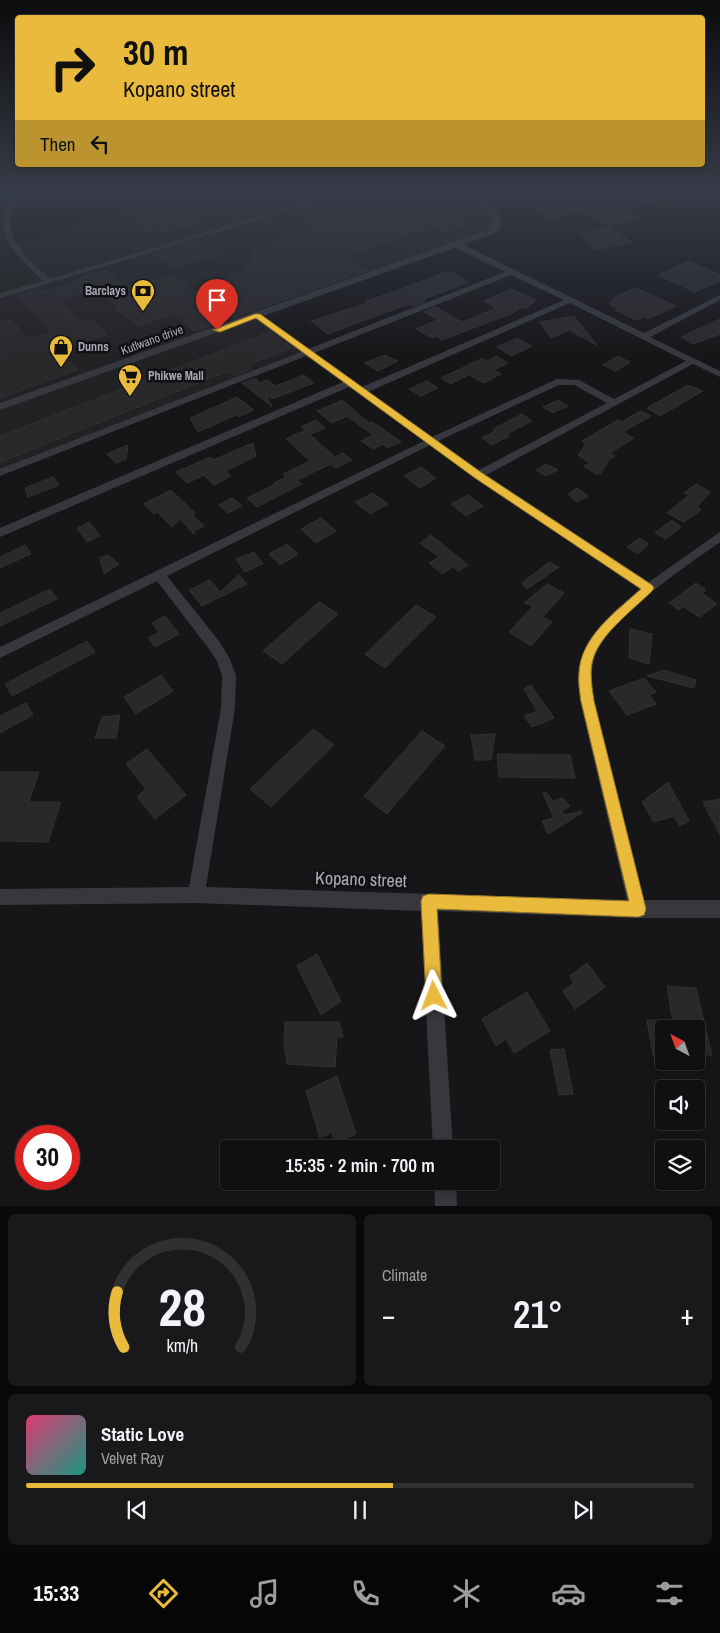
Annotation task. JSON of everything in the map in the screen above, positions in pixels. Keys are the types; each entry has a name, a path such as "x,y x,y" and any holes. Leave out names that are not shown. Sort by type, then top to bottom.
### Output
{"street":[{"path":"15,246 48,281"},
{"path":"0,296 165,246"},
{"name":"Kutlwano drive","path":"0,407 449,246"},
{"path":"460,246 720,374"},
{"path":"0,473 306,351 511,272"},
{"path":"643,337 720,297"},
{"path":"362,391 570,301"},
{"path":"257,316 478,475 648,588"},
{"path":"478,475 693,361"},
{"path":"0,654 431,441 561,380 576,382 615,403"},
{"path":"0,533 350,383"},
{"path":"638,909 587,701 585,674 587,658 604,630 648,588 720,536"},
{"path":"159,575 214,645 223,659 229,676 228,708 196,895"},
{"name":"Kopano street","path":"0,896 196,895 638,909 720,909"},
{"path":"429,901 442,1140"},
{"path":"445,1190 446,1206"}],"shaded area":[{"path":"0,246 16,246 48,281 0,296"},
{"path":"12,246 445,246 258,315 306,351 0,473 0,296"}],"building":[{"path":"182,246 204,246 217,255 174,268 154,254"},
{"path":"259,246 373,246 343,257 368,270 195,331 173,313 138,326 116,309 120,308 96,288 70,296 59,301 80,322 90,319 107,334 59,351 77,370 0,398 0,323 11,320 29,339 52,332 18,296 37,290 46,291 105,270 127,289 171,275 212,303 239,294 219,281 248,270 242,266 254,261 250,249"},
{"path":"591,246 612,246 594,250"},
{"path":"689,261 720,275 720,281 695,292 658,275"},
{"path":"449,271 469,282 424,299 426,301 414,306 411,304 403,306 328,334 311,321 368,303 365,302"},
{"path":"636,288 676,306 648,319 644,317 637,320 615,310 619,309 609,304 615,297"},
{"path":"511,289 536,300 526,309 521,307 513,313 442,340 437,336 432,338 416,329 438,320 424,312 436,307 462,322 496,308 484,301"},
{"path":"574,316 597,345 569,330 551,338 540,322"},
{"path":"720,319 720,334 693,344 681,337"},
{"name":"Phikwe Mall","path":"270,332 291,348 248,365 251,369 234,376 228,371 0,462 0,436"},
{"path":"517,338 532,346 511,356 497,347"},
{"path":"385,355 398,361 378,371 364,363"},
{"path":"497,356 508,363 494,370 501,374 484,383 469,375 451,384 441,378 483,358 485,362"},
{"path":"618,356 630,362 616,371 603,365"},
{"path":"304,375 314,383 272,399 266,394 272,407 242,383 256,378 259,383 267,380 276,386"},
{"path":"427,381 438,388 421,396 409,389"},
{"path":"688,385 703,391 660,416 647,408"},
{"path":"237,397 254,410 238,417 236,415 198,432 190,418"},
{"path":"342,400 369,423 372,422 401,442 387,448 383,444 373,449 361,441 373,435 347,416 332,423 317,411"},
{"path":"558,400 568,406 553,413 543,407"},
{"path":"640,411 651,416 623,432 634,438 610,453 615,456 609,460 600,474 596,474 584,466 590,463 578,455 586,444 582,441 618,420 622,422"},
{"path":"522,414 532,421 507,434 509,436 492,445 482,438 495,431 493,429"},
{"path":"316,420 325,428 311,434 301,427"},
{"path":"305,430 335,457 343,453 352,460 336,468 331,464 297,480 302,484 257,507 247,498 276,484 274,483 286,477 283,474 310,461 286,439"},
{"path":"253,443 256,456 226,471 231,476 214,485 204,475 187,483 176,472 210,457 213,460"},
{"path":"128,445 126,459 116,463 107,454"},
{"path":"546,464 558,470 546,476 536,470"},
{"path":"421,467 436,478 420,488 404,476"},
{"path":"53,477 59,485 28,497 25,488"},
{"path":"696,484 710,492 697,507 701,510 684,522 667,513 689,495 684,493"},
{"path":"577,488 588,496 577,502 568,494"},
{"path":"171,490 194,512 194,517 204,526 194,531 194,534 180,519 172,527 157,512 154,514 143,504"},
{"path":"373,493 388,504 370,514 355,502"},
{"path":"468,495 483,506 466,516 451,504"},
{"path":"232,498 242,506 228,513 219,505"},
{"path":"321,518 336,531 316,543 301,529"},
{"path":"672,520 681,527 666,539 655,533"},
{"path":"89,522 100,536 87,542 77,528"},
{"path":"431,535 468,565 458,571 453,567 442,574 429,563 439,557 420,543"},
{"path":"639,538 649,544 638,554 627,547"},
{"path":"287,544 298,554 280,565 269,554"},
{"path":"25,545 31,554 0,568 0,557"},
{"path":"254,552 263,564 245,572 236,559"},
{"path":"108,555 119,564 104,574 100,558"},
{"path":"549,562 559,567 527,589 522,583"},
{"path":"239,575 247,584 202,606 189,590 210,580 220,592"},
{"path":"696,583 706,590 702,593 717,604 699,617 683,606 679,610 669,603"},
{"path":"547,584 564,593 543,617 552,622 531,646 509,632 533,606 524,603"},
{"path":"50,589 57,599 0,626 0,613"},
{"path":"319,602 338,614 282,664 263,651"},
{"path":"416,605 436,617 385,668 365,654"},
{"path":"165,616 179,634 155,647 148,638 159,632 152,623"},
{"path":"630,629 652,634 649,664 629,658"},
{"path":"87,641 95,652 12,696 5,684"},
{"path":"664,670 696,680 694,688 647,676"},
{"path":"161,675 173,691 136,714 124,697"},
{"path":"644,678 656,692 649,695 656,704 627,715 609,691"},
{"path":"531,685 554,718 532,727 524,716 537,711 524,689"},
{"path":"26,703 33,715 0,733 0,716"},
{"path":"120,715 116,738 95,738 102,717"},
{"path":"313,729 334,745 271,807 250,789"},
{"path":"422,731 445,746 387,814 364,796"},
{"path":"495,734 491,760 475,760 471,735"},
{"path":"147,749 186,795 155,819 137,797 146,789 126,764"},
{"path":"497,754 570,755 575,778 499,777"},
{"path":"0,772 39,772 29,802 61,802 48,842 0,841"},
{"path":"668,782 689,821 680,826 674,816 654,822 642,802"},
{"path":"546,792 553,801 563,798 570,806 561,811 565,815 581,811 582,813 548,834 542,821 554,818 543,793"},
{"path":"720,799 720,835 703,802"},
{"path":"317,954 341,1001 321,1015 297,966"},
{"path":"587,963 605,987 575,1009 563,991 574,983 570,976"},
{"path":"667,986 696,988 704,1020 673,1020"},
{"path":"527,992 550,1031 514,1053 506,1039 496,1046 482,1019"},
{"path":"647,1020 655,1020 655,1056 653,1056"},
{"path":"285,1022 339,1022 343,1037 337,1037 335,1067 287,1064 284,1044"},
{"path":"705,1026 712,1055 705,1055"},
{"path":"564,1049 573,1094 559,1095 550,1050"},
{"path":"337,1076 356,1134 343,1140 334,1140 332,1132 320,1138 306,1091"}],"place":[{"name":"Barclays","path":"143,312"},
{"name":"Dunns","path":"61,368"},
{"name":"Phikwe Mall","path":"130,397"}],"route":[{"path":"217,330 257,316 478,475 648,588 604,630 587,658 585,674 587,701 638,909 429,901 434,996"}]}
